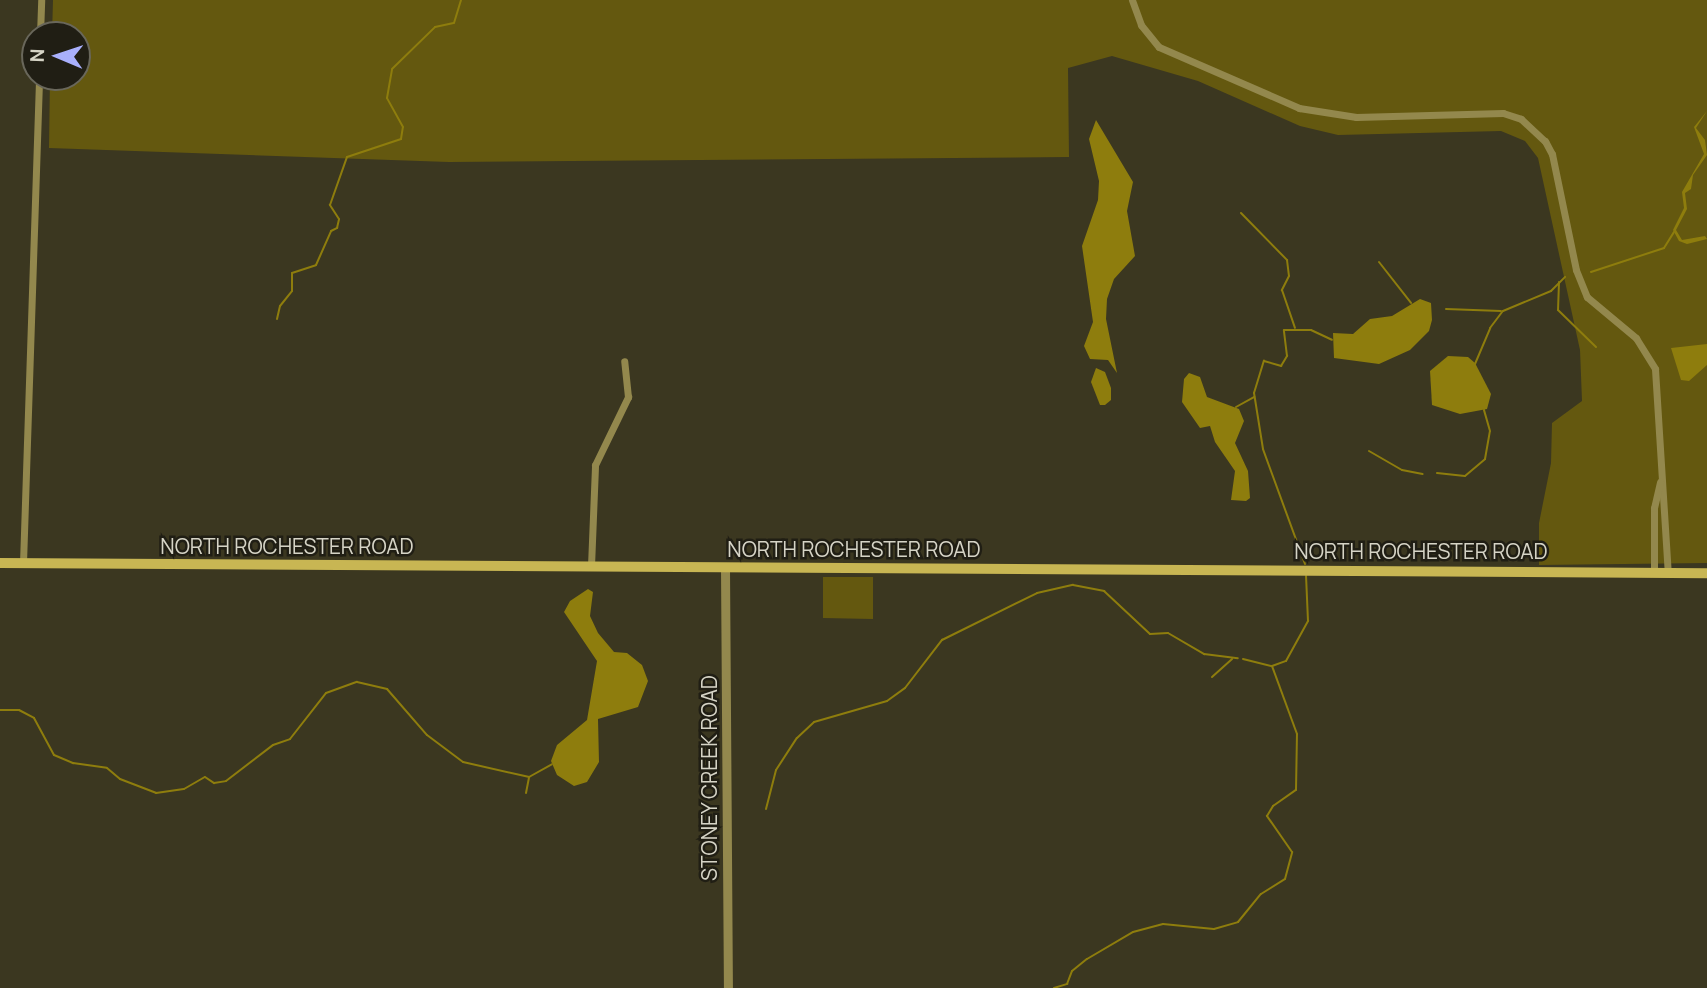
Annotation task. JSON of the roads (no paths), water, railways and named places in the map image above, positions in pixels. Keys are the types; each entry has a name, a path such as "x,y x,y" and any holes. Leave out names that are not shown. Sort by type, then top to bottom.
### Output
{"main road":[{"name":"NORTH ROCHESTER ROAD","path":"0,563 1707,573"}],"street":[{"path":"40,21 41,0"},
{"path":"1132,0 1141,25 1159,47 1299,108 1356,117 1503,113 1538,133 1552,154 1576,270 1587,297 1636,338 1655,369 1661,481 1667,506 1668,573"},
{"path":"23,563 39,91"},
{"path":"591,566 595,465 628,397 624,361"},
{"path":"1654,573 1654,508 1661,481"},
{"name":"STONEY CREEK ROAD","path":"725,568 728,988"}],"waterway":[{"path":"277,319 280,306 292,291 292,273 316,265 331,231 337,228 339,219 330,205 347,157 401,139 403,127 387,98 392,69 435,27 454,23 461,0"},
{"path":"1241,213 1287,260 1289,276 1282,290 1295,328"},
{"path":"1591,272 1664,248 1674,232"},
{"path":"1379,262 1411,303"},
{"path":"1475,364 1490,328 1503,311 1551,291 1565,277"},
{"path":"1559,282 1558,310 1596,347"},
{"path":"1446,309 1501,311"},
{"path":"1305,564 1263,449 1254,393 1264,361 1281,366 1287,356 1284,330 1311,330 1332,340"},
{"path":"1236,407 1254,397"},
{"path":"1437,473 1465,476 1485,459 1490,431 1484,410"},
{"path":"1369,451 1402,470 1423,474"},
{"path":"1243,659 1272,666 1286,661 1308,621 1306,576"},
{"path":"766,809 776,770 797,738 814,722 887,701 905,688 942,640 1037,593 1073,585 1104,591 1150,634 1168,633 1204,654 1238,658"},
{"path":"1212,677 1232,659"},
{"path":"1054,988 1067,984 1072,971 1087,959 1133,932 1163,924 1214,929 1238,922 1261,894 1285,879 1292,852 1267,816 1273,806 1296,790 1297,734 1272,666"},
{"path":"0,710 19,710 34,718 54,755 73,763 107,768 120,779 156,793 184,789 205,777 214,783 226,781 273,745 290,739 326,693 357,682 387,689 427,735 463,762 529,777 552,764"},
{"path":"526,793 529,778"}]}
